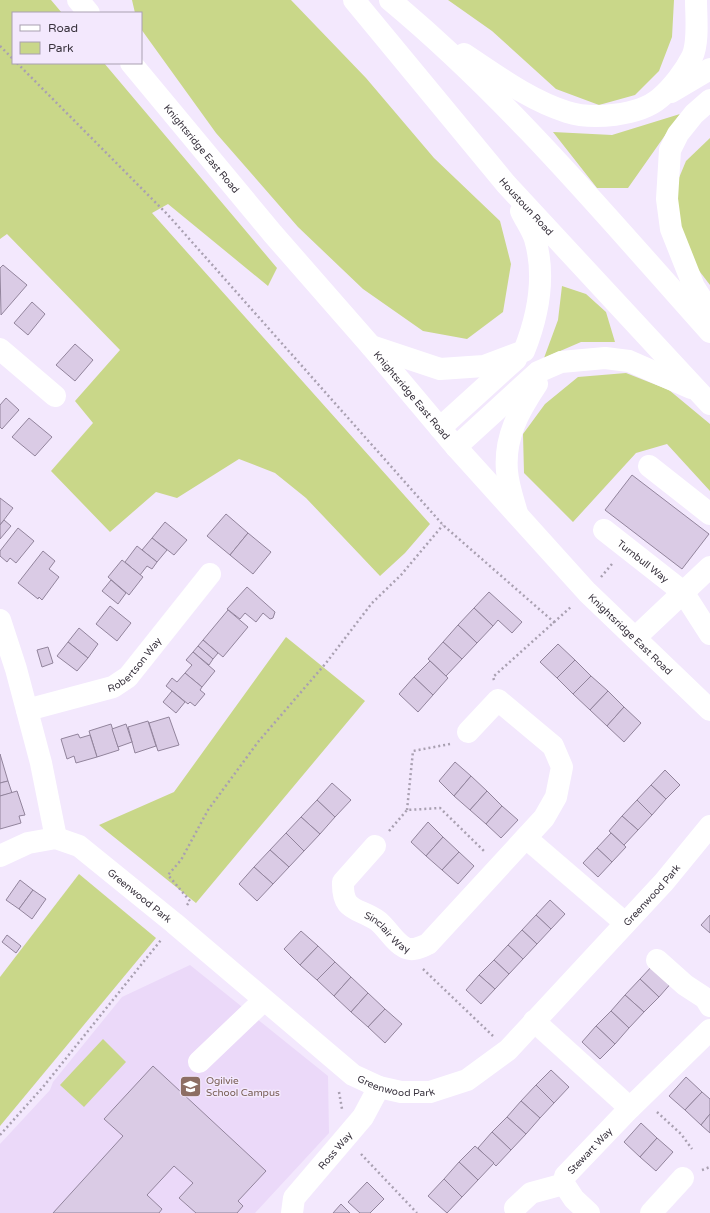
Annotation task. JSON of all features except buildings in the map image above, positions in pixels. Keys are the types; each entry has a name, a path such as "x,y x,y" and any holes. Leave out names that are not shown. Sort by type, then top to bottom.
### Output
{"street":[{"path":"78,0 88,12"},
{"name":"Houstoun Road","path":"354,0 506,184 705,398"},
{"path":"390,0 413,19 522,124 710,332"},
{"path":"660,99 678,78 693,56 697,26 696,0"},
{"path":"413,19 511,85 538,101 568,112 592,116 620,114 640,109 660,99 710,69"},
{"name":"Knightsridge East Road","path":"132,64 273,234 517,516 587,592 710,710"},
{"path":"710,100 694,114 678,134 670,150 666,199 671,229 694,287 710,312"},
{"path":"678,134 702,118 710,116"},
{"path":"440,428 524,351 532,331 539,305 541,270 535,238 506,184"},
{"path":"371,346 440,370 484,366 524,351"},
{"path":"0,349 55,396"},
{"path":"456,447 538,372 561,362 605,358 629,361 705,398"},
{"path":"517,516 507,472 506,447 512,426 524,403 540,379 561,362"},
{"path":"649,466 710,514"},
{"name":"Turnbull Way","path":"604,530 682,592 710,634"},
{"path":"634,638 710,567"},
{"name":"Robertson Way","path":"27,710 113,687 128,677 210,574"},
{"path":"0,620 41,763 56,838 28,843 0,856"},
{"path":"468,732 498,700"},
{"name":"Sinclair Way","path":"375,846 343,882 342,896 350,907 378,921 405,948 417,949 428,944 544,818 556,796 562,767 553,746 498,700"},
{"name":"Greenwood Park","path":"56,838 79,846 174,923 353,1074 379,1087 401,1092 430,1092 467,1080 508,1050 664,882 710,826"},
{"path":"526,838 625,923"},
{"path":"657,960 685,985 705,998 710,1006"},
{"path":"200,1062 264,1000"},
{"path":"534,1021 635,1103"},
{"name":"Stewart Way","path":"589,1213 574,1198 564,1184 565,1176 635,1103 710,1030"},
{"name":"Ross Way","path":"292,1213 294,1198 363,1117 379,1087"},
{"path":"651,1213 682,1178"},
{"path":"515,1208 531,1193 564,1184"}],"path":[{"path":"0,46 12,58"},
{"path":"18,64 168,215 443,525 555,623"},
{"path":"0,1135 43,1088 190,901 168,875 181,860 208,810 258,742 326,663 372,603 401,574 443,525"},
{"path":"498,700 493,677 555,623 587,592 627,548"},
{"path":"375,846 407,810 413,751 458,743 468,732"},
{"path":"407,810 440,808 500,866"},
{"path":"417,949 423,971 508,1050"},
{"path":"635,1103 681,1134 692,1150"}],"shaded area":[{"name":"Ogilvie School Campus","path":"190,965 328,1076 329,1133 255,1213 0,1213 0,1144 50,1090 53,1082 122,997"}],"green space":[{"path":"0,0 51,0 61,12 12,12 12,64 105,64 277,268 268,286 168,204 152,213 430,524 405,553 380,576 306,498 275,473 239,459 177,498 156,492 110,532 51,471 93,423 75,401 120,350 7,234 0,239"},
{"path":"132,0 291,0 366,78 434,158 500,221 511,264 503,312 467,339 423,331 363,289 298,227 216,133 142,30 142,12 135,12"},
{"path":"448,0 674,0 672,37 659,71 635,95 599,105 556,89 492,31"},
{"path":"680,114 628,188 597,188 553,132 612,135"},
{"path":"710,138 710,285 697,268 680,237 676,185 686,161"},
{"path":"562,286 586,294 606,312 615,342 581,342 544,358 558,320"},
{"path":"626,373 669,390 710,424 710,491 667,444 636,453 573,522 524,473 523,434 545,404 578,377"},
{"path":"286,637 365,701 196,903 99,825 174,792"},
{"path":"79,874 156,938 0,1126 0,977"},
{"path":"103,1039 126,1062 84,1107 60,1085"}],"place":[{"name":"Ogilvie School Campus","path":"190,1086"}]}
